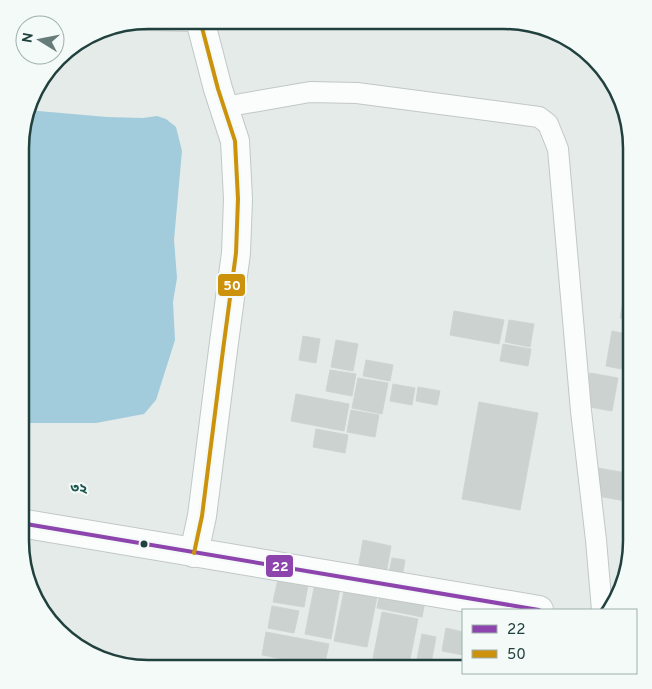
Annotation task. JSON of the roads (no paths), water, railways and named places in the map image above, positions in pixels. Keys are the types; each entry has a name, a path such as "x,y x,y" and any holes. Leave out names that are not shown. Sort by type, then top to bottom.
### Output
{"street":[{"path":"194,553 202,516 236,253 238,199 235,141 218,89 202,29"},
{"path":"224,107 310,92 357,93 539,117 548,124 558,149 581,411 602,609"},
{"path":"29,525 533,609"}],"water":[{"path":"35,111 107,117 143,118 157,116 166,119 176,127 182,151 174,240 177,278 173,302 175,340 156,400 144,414 96,423 29,423 29,148 31,124"}],"district":[{"name":"৩২","path":"79,488"}]}
